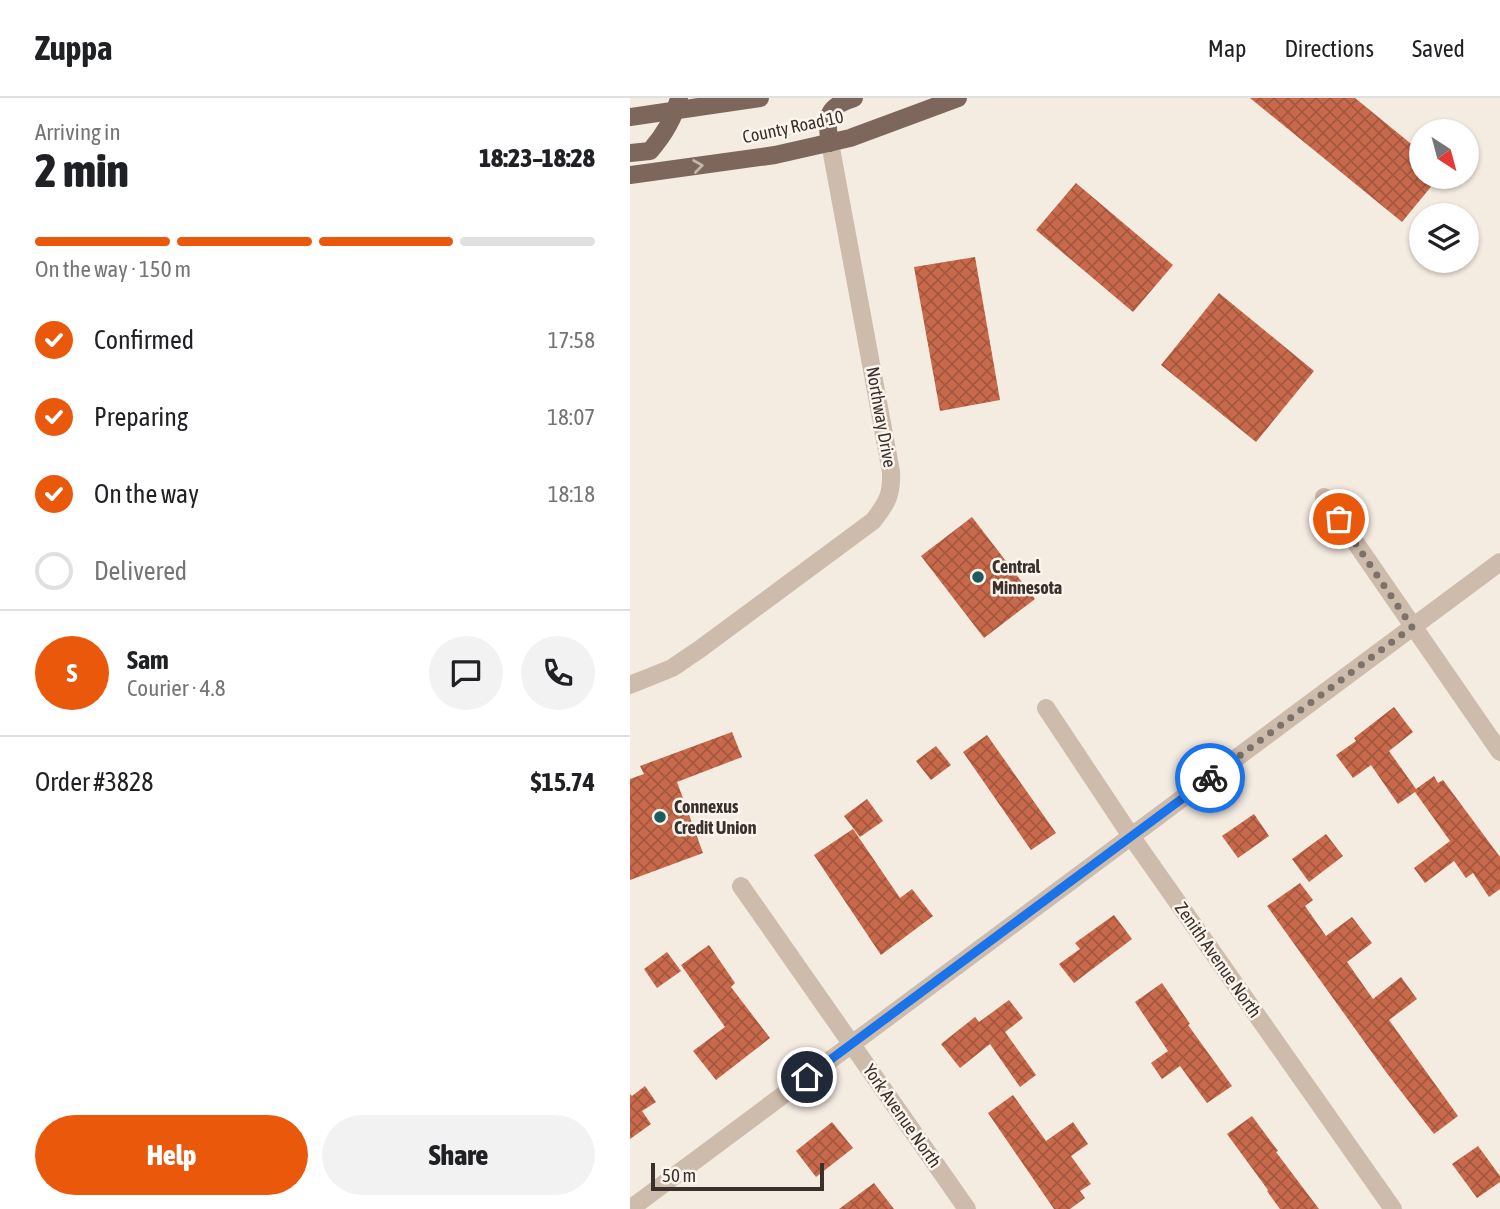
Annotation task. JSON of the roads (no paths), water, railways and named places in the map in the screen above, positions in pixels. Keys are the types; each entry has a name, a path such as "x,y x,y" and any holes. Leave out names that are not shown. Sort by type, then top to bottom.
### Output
{"main road":[{"path":"630,116 649,98"},
{"name":"County Road 10","path":"630,116 677,105 760,98"},
{"path":"830,143 827,124 830,113 840,102 854,98"},
{"name":"County Road 10","path":"630,175 775,155 830,143 958,98"},
{"path":"630,153 650,151 664,134 677,105"}],"street":[{"name":"Northway Drive","path":"630,685 672,668 736,623 873,521 885,506 892,490 891,472 830,143"},
{"path":"1324,497 1500,752"},
{"path":"630,1209 1500,562"},
{"name":"Zenith Avenue North","path":"1046,708 1131,836 1393,1209"},
{"name":"York Avenue North","path":"741,886 967,1209"}],"place":[{"name":"Central Minnesota","path":"978,577"},
{"name":"Connexus Credit Union","path":"660,817"}]}
